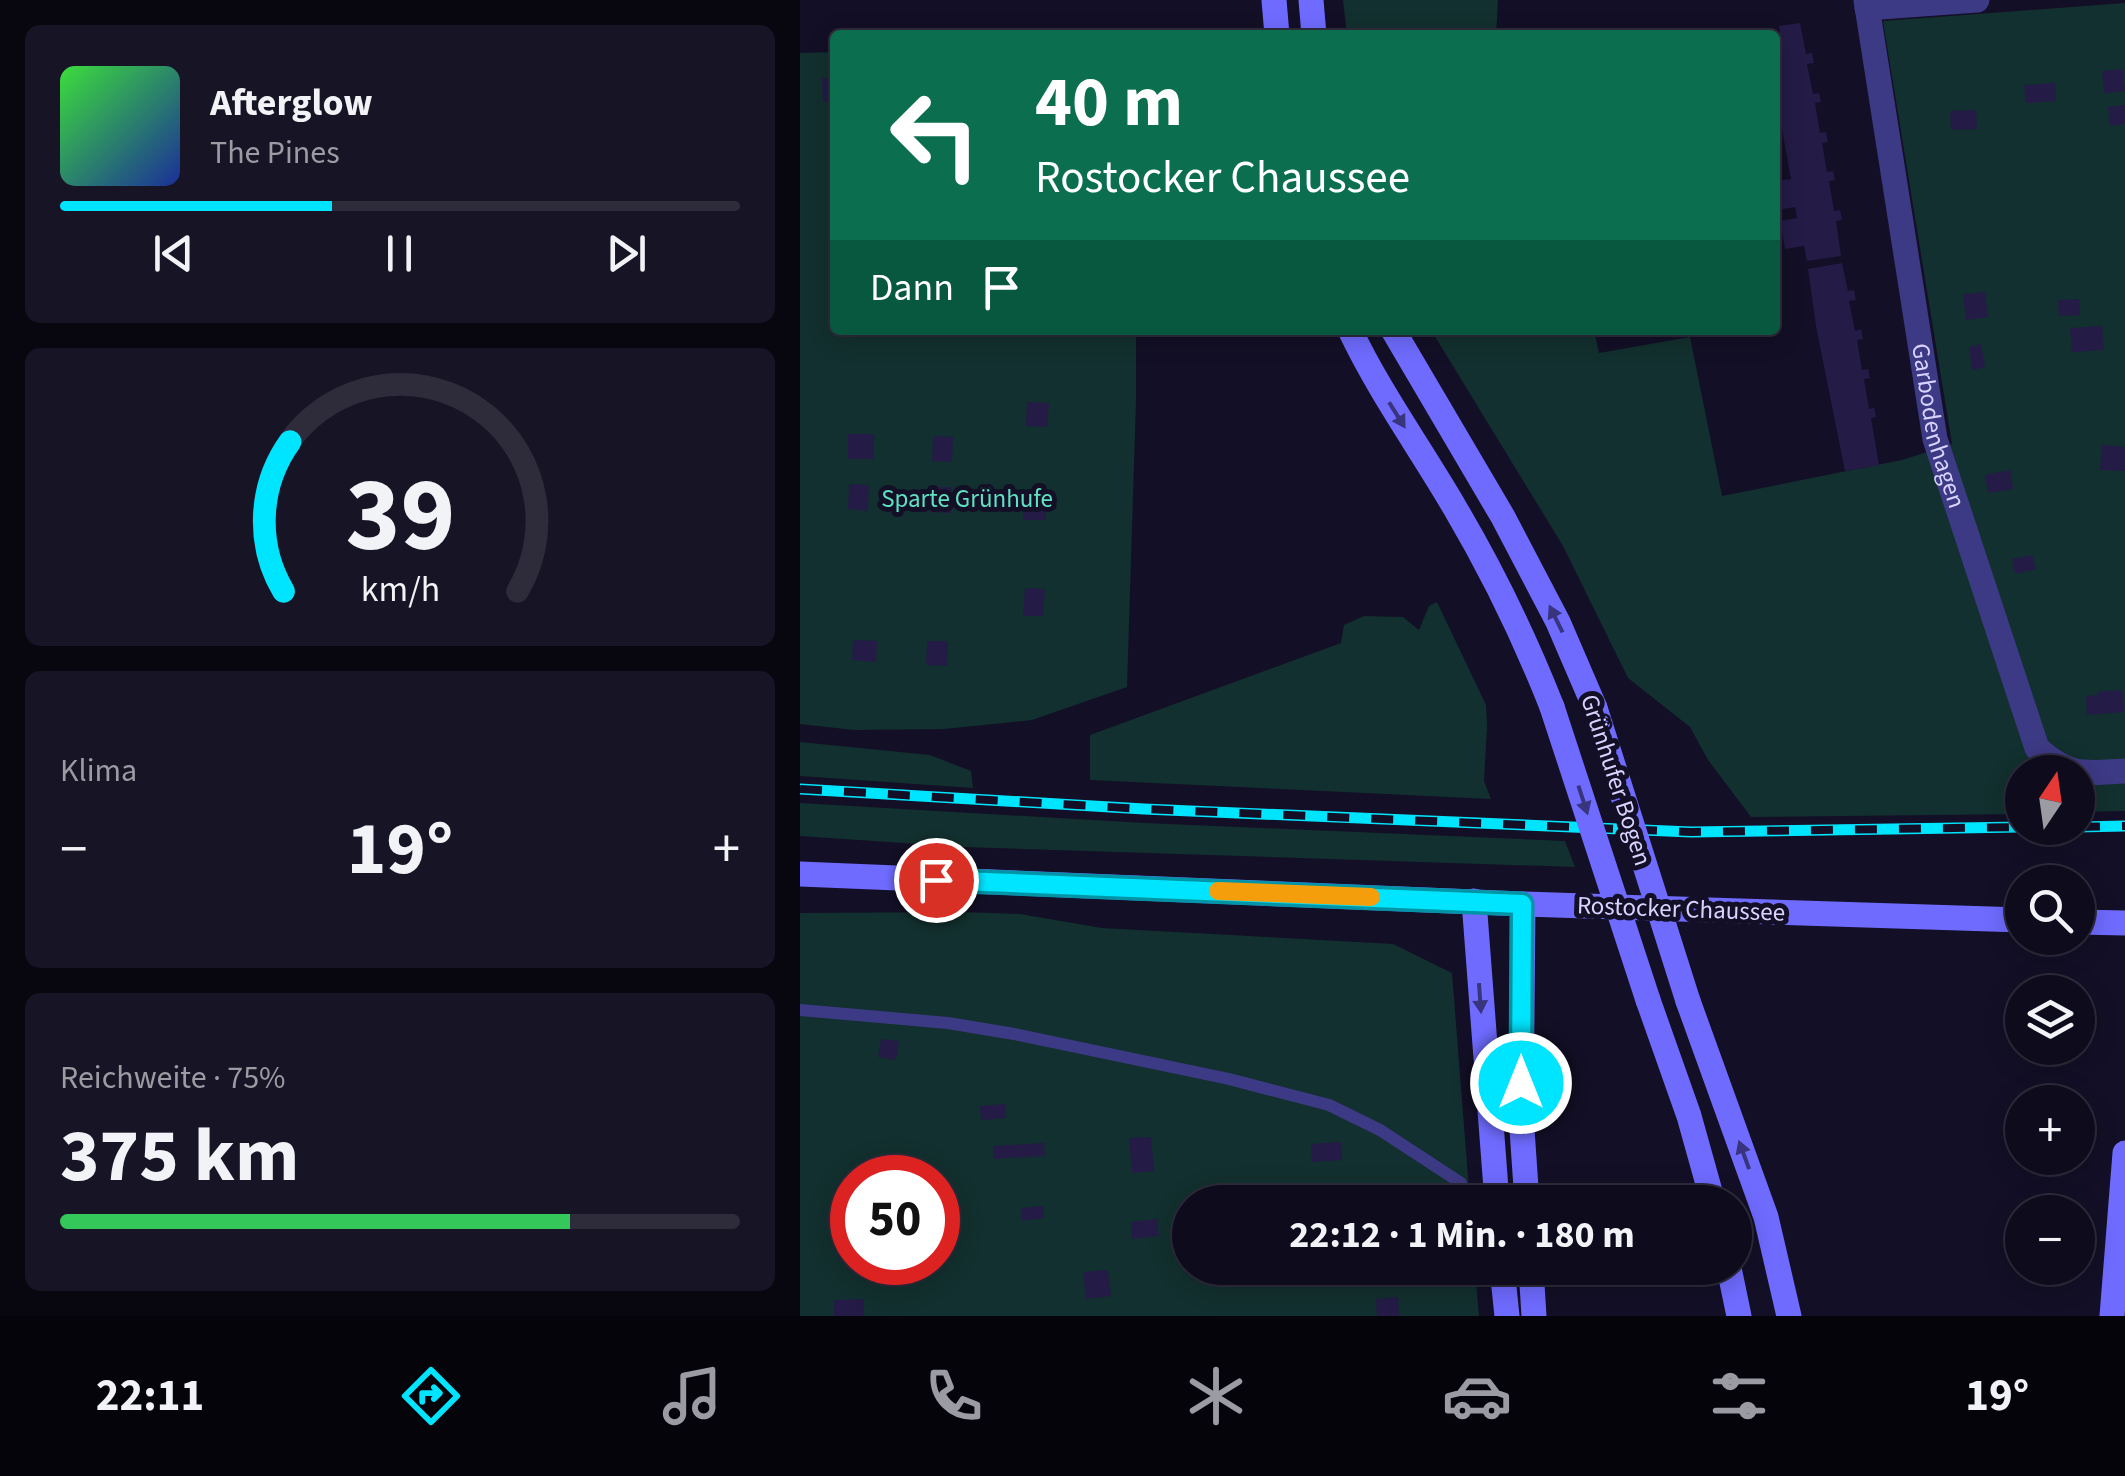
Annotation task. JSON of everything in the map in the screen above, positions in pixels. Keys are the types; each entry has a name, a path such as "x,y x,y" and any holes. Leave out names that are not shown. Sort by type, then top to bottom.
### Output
{"main road":[{"path":"1274,0 1277,30"},
{"path":"1311,0 1314,30"},
{"name":"Grünhufer Bogen","path":"1352,335 1369,371 1496,578 1522,633 1552,707 1709,1185"},
{"name":"Grünhufer Bogen","path":"1396,335 1503,517 1558,622 1595,708 1688,1001 1766,1217 1789,1316"},
{"name":"Rostocker Chaussee","path":"800,874 2005,919"},
{"path":"1474,901 1495,1185"},
{"path":"1522,904 1521,1115 1526,1185"},
{"path":"2095,922 2125,923"},
{"path":"2112,1316 2125,1153"},
{"path":"1504,1285 1507,1316"},
{"path":"1532,1285 1534,1316"},
{"path":"1733,1285 1739,1316"}],"street":[{"path":"1867,4 1976,0"},
{"name":"Garbodenhagen","path":"1867,4 1935,439 2037,748 2056,765 2081,773 2125,771"}],"lane":[{"path":"800,1010 948,1023 1230,1079 1313,1100 1380,1130 1460,1182"}],"green space":[{"path":"1343,0 1498,0 1496,30 1346,30"},
{"path":"2125,3 2125,811 2095,812 2095,755 2005,755 2005,814 1751,817 1708,760 1690,727 1628,678 1563,546 1434,335 1595,335 1599,353 1690,337 1722,496 1902,460 1952,444 1883,21"},
{"name":"Sparte Grünhufe","path":"830,52 830,335 1136,335 1127,687 1032,720 944,729 854,730 800,724 800,53"},
{"path":"1437,602 1486,705 1484,781 1491,799 1090,780 1090,735 1341,643 1344,625 1364,616 1403,617 1419,630 1429,606"},
{"path":"800,742 930,755 971,771 973,788 800,776"},
{"path":"800,803 1565,841 1575,867 962,847 800,836"},
{"path":"800,913 1020,914 1102,928 1393,944 1452,973 1469,1185 1172,1185 1172,1285 1476,1285 1479,1316 800,1316"}],"building":[{"path":"1800,23 1806,54 1812,53 1814,63 1807,64 1813,94 1819,93 1821,102 1815,103 1820,133 1826,132 1828,142 1822,143 1827,172 1833,171 1835,180 1829,181 1834,211 1840,210 1842,220 1836,221 1841,256 1807,261 1804,246 1785,249 1780,221 1797,218 1795,207 1780,210 1780,180 1791,179 1780,118 1779,26"},
{"path":"2123,69 2125,91 2104,93 2102,71"},
{"path":"822,78 830,78 830,102 823,102"},
{"path":"2055,83 2056,101 2026,103 2024,85"},
{"path":"2125,105 2125,124 2110,126 2108,107"},
{"path":"1976,110 1977,129 1951,130 1950,111"},
{"path":"1842,263 1848,291 1854,290 1856,300 1849,301 1855,331 1861,329 1863,339 1857,340 1862,370 1868,369 1870,378 1864,379 1869,409 1874,408 1876,417 1871,418 1879,465 1845,471 1808,269"},
{"path":"1985,292 1988,317 1966,320 1963,294"},
{"path":"2079,299 2080,315 2059,316 2058,300"},
{"path":"2102,326 2104,350 2072,352 2070,328"},
{"path":"1981,344 1985,367 1972,370 1969,347"},
{"path":"1027,402 1049,403 1047,427 1026,426"},
{"path":"848,434 874,434 873,459 848,459"},
{"path":"933,436 953,437 952,462 932,461"},
{"path":"2102,445 2125,447 2125,471 2100,470"},
{"path":"2010,470 2013,489 1988,493 1985,475"},
{"path":"849,484 869,485 868,511 848,509"},
{"path":"930,487 952,487 952,513 930,512"},
{"path":"1023,495 1046,496 1046,520 1023,520"},
{"path":"2032,555 2036,569 2015,574 2012,559"},
{"path":"1025,588 1045,589 1043,616 1023,616"},
{"path":"853,640 877,641 876,662 852,660"},
{"path":"927,641 948,641 947,666 926,665"},
{"path":"2122,690 2124,712 2087,715 2086,696"},
{"path":"881,1039 899,1041 896,1060 878,1057"},
{"path":"1005,1104 1006,1118 981,1120 980,1106"},
{"path":"1151,1137 1154,1171 1132,1173 1129,1138"},
{"path":"1341,1142 1342,1160 1312,1162 1311,1144"},
{"path":"1044,1143 1045,1156 993,1159 993,1146"},
{"path":"1044,1206 1044,1218 1022,1221 1021,1208"},
{"path":"1157,1219 1159,1236 1132,1239 1131,1222"},
{"path":"1108,1270 1111,1296 1086,1299 1083,1272"},
{"path":"1398,1297 1399,1316 1377,1316 1376,1299"},
{"path":"864,1299 864,1316 834,1316 834,1300"}],"railway":[{"path":"800,789 1144,809 1691,832 2005,827"},
{"path":"2095,827 2125,826"}],"slow traffic":[{"path":"1218,891 1371,897"}],"route":[{"path":"936,880 1522,904 1521,1083"}]}
